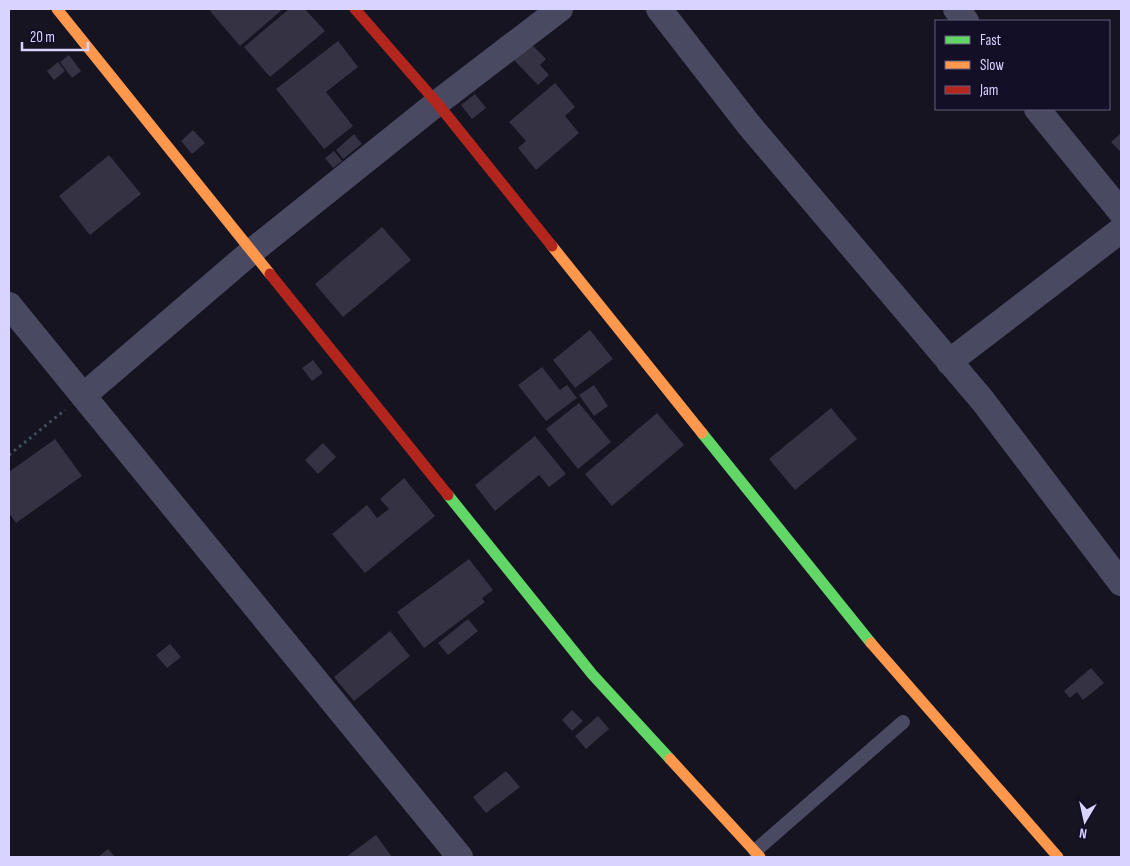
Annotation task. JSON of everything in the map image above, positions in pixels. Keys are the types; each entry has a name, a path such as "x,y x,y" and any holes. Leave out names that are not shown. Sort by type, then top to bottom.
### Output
{"street":[{"path":"57,9 592,674 757,854"},
{"path":"356,9 438,102 879,653 1058,857"},
{"path":"83,396 251,252 438,102 560,9"},
{"path":"659,9 749,125 983,401 1121,582"},
{"path":"956,9 965,20"},
{"path":"1038,110 1121,212"},
{"path":"949,362 1121,230"},
{"path":"9,305 460,857"}],"lane":[{"path":"757,854 903,722"}],"path":[{"path":"9,455 83,396"}],"building":[{"path":"212,9 283,9 240,46 210,11"},
{"path":"289,9 305,9 325,31 270,77 244,47"},
{"path":"338,41 358,67 326,92 353,126 324,149 276,89"},
{"path":"531,44 546,59 540,65 549,75 538,85 514,60"},
{"path":"69,55 81,71 72,78 60,62"},
{"path":"58,62 65,71 54,80 47,71"},
{"path":"555,83 575,107 565,116 579,133 536,170 518,148 526,141 509,122"},
{"path":"475,94 486,108 472,119 461,105"},
{"path":"193,130 205,143 192,154 181,141"},
{"path":"1121,133 1121,152 1111,142"},
{"path":"354,134 362,144 343,159 336,150"},
{"path":"334,151 342,161 333,168 325,158"},
{"path":"109,155 141,194 90,235 59,196"},
{"path":"382,227 411,260 343,317 315,284"},
{"path":"590,330 613,359 575,388 553,360"},
{"path":"313,360 323,373 312,381 302,368"},
{"path":"542,367 560,390 567,385 577,398 546,421 518,385"},
{"path":"594,385 608,406 594,416 579,395"},
{"path":"579,403 611,442 578,469 546,429"},
{"path":"831,408 857,439 795,490 769,459"},
{"path":"657,413 684,445 612,506 585,474"},
{"path":"535,436 566,474 549,487 539,475 495,511 475,485"},
{"path":"55,439 82,476 16,523 9,513 9,472"},
{"path":"323,443 336,457 318,474 305,460"},
{"path":"404,478 435,516 365,573 332,534 367,505 377,518 389,509 380,499"},
{"path":"469,559 493,590 482,598 485,602 424,648 397,612"},
{"path":"468,619 478,631 448,655 438,643"},
{"path":"390,631 410,656 354,701 334,677"},
{"path":"170,644 181,657 167,668 156,655"},
{"path":"1091,668 1104,683 1083,700 1077,692 1070,698 1064,691"},
{"path":"572,710 583,721 572,731 562,720"},
{"path":"598,716 609,729 586,749 575,736"},
{"path":"506,771 520,787 486,813 473,797"},
{"path":"376,835 392,857 346,857"},
{"path":"108,849 115,857 98,857"}],"traffic: fast":[{"path":"702,433 871,643"},
{"path":"448,495 592,674 670,759"}],"traffic: slow":[{"path":"57,9 270,274"},
{"path":"552,246 702,433"},
{"path":"871,643 1058,857"},
{"path":"670,759 760,857"}],"traffic: jam":[{"path":"355,9 437,103 552,246"},
{"path":"270,274 448,495"}]}
